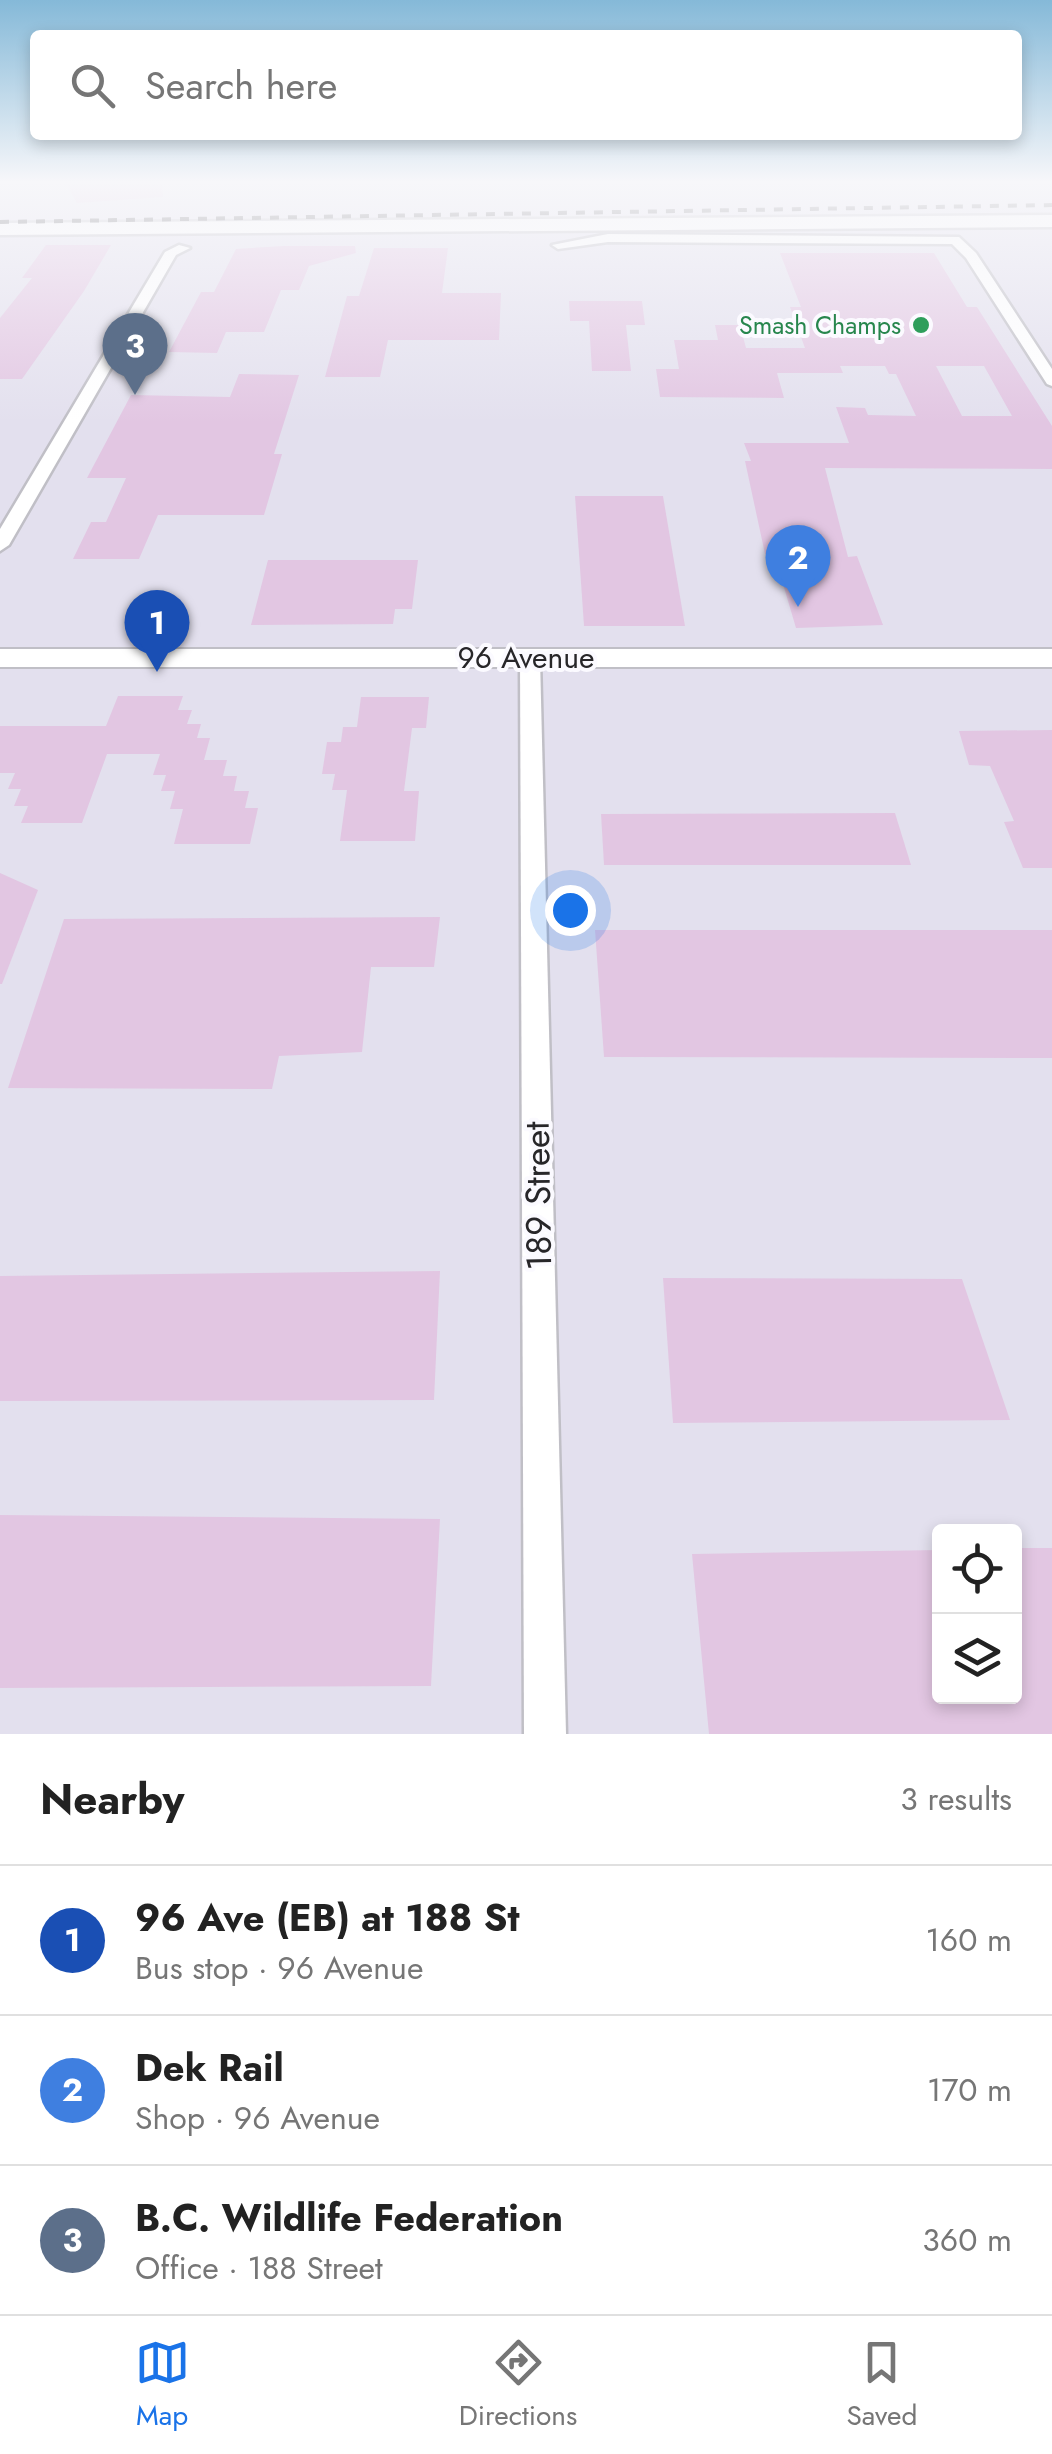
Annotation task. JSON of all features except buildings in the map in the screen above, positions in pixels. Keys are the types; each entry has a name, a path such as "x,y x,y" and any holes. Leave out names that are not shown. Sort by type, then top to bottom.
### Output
{"main road":[{"name":"96 Avenue","path":"0,658 1052,658"}],"street":[{"path":"0,546 165,261"},
{"path":"974,261 1052,381"},
{"name":"189 Street","path":"530,658 545,1734"}],"shaded area":[{"path":"0,261 1052,261 1052,1734 0,1734"}],"place":[{"name":"Smash Champs","path":"921,325"},
{"name":"B.C. Wildlife Federation","path":"135,395"},
{"name":"Dek Rail","path":"798,607"},
{"name":"96 Ave (EB) at 188 St","path":"157,672"}]}
